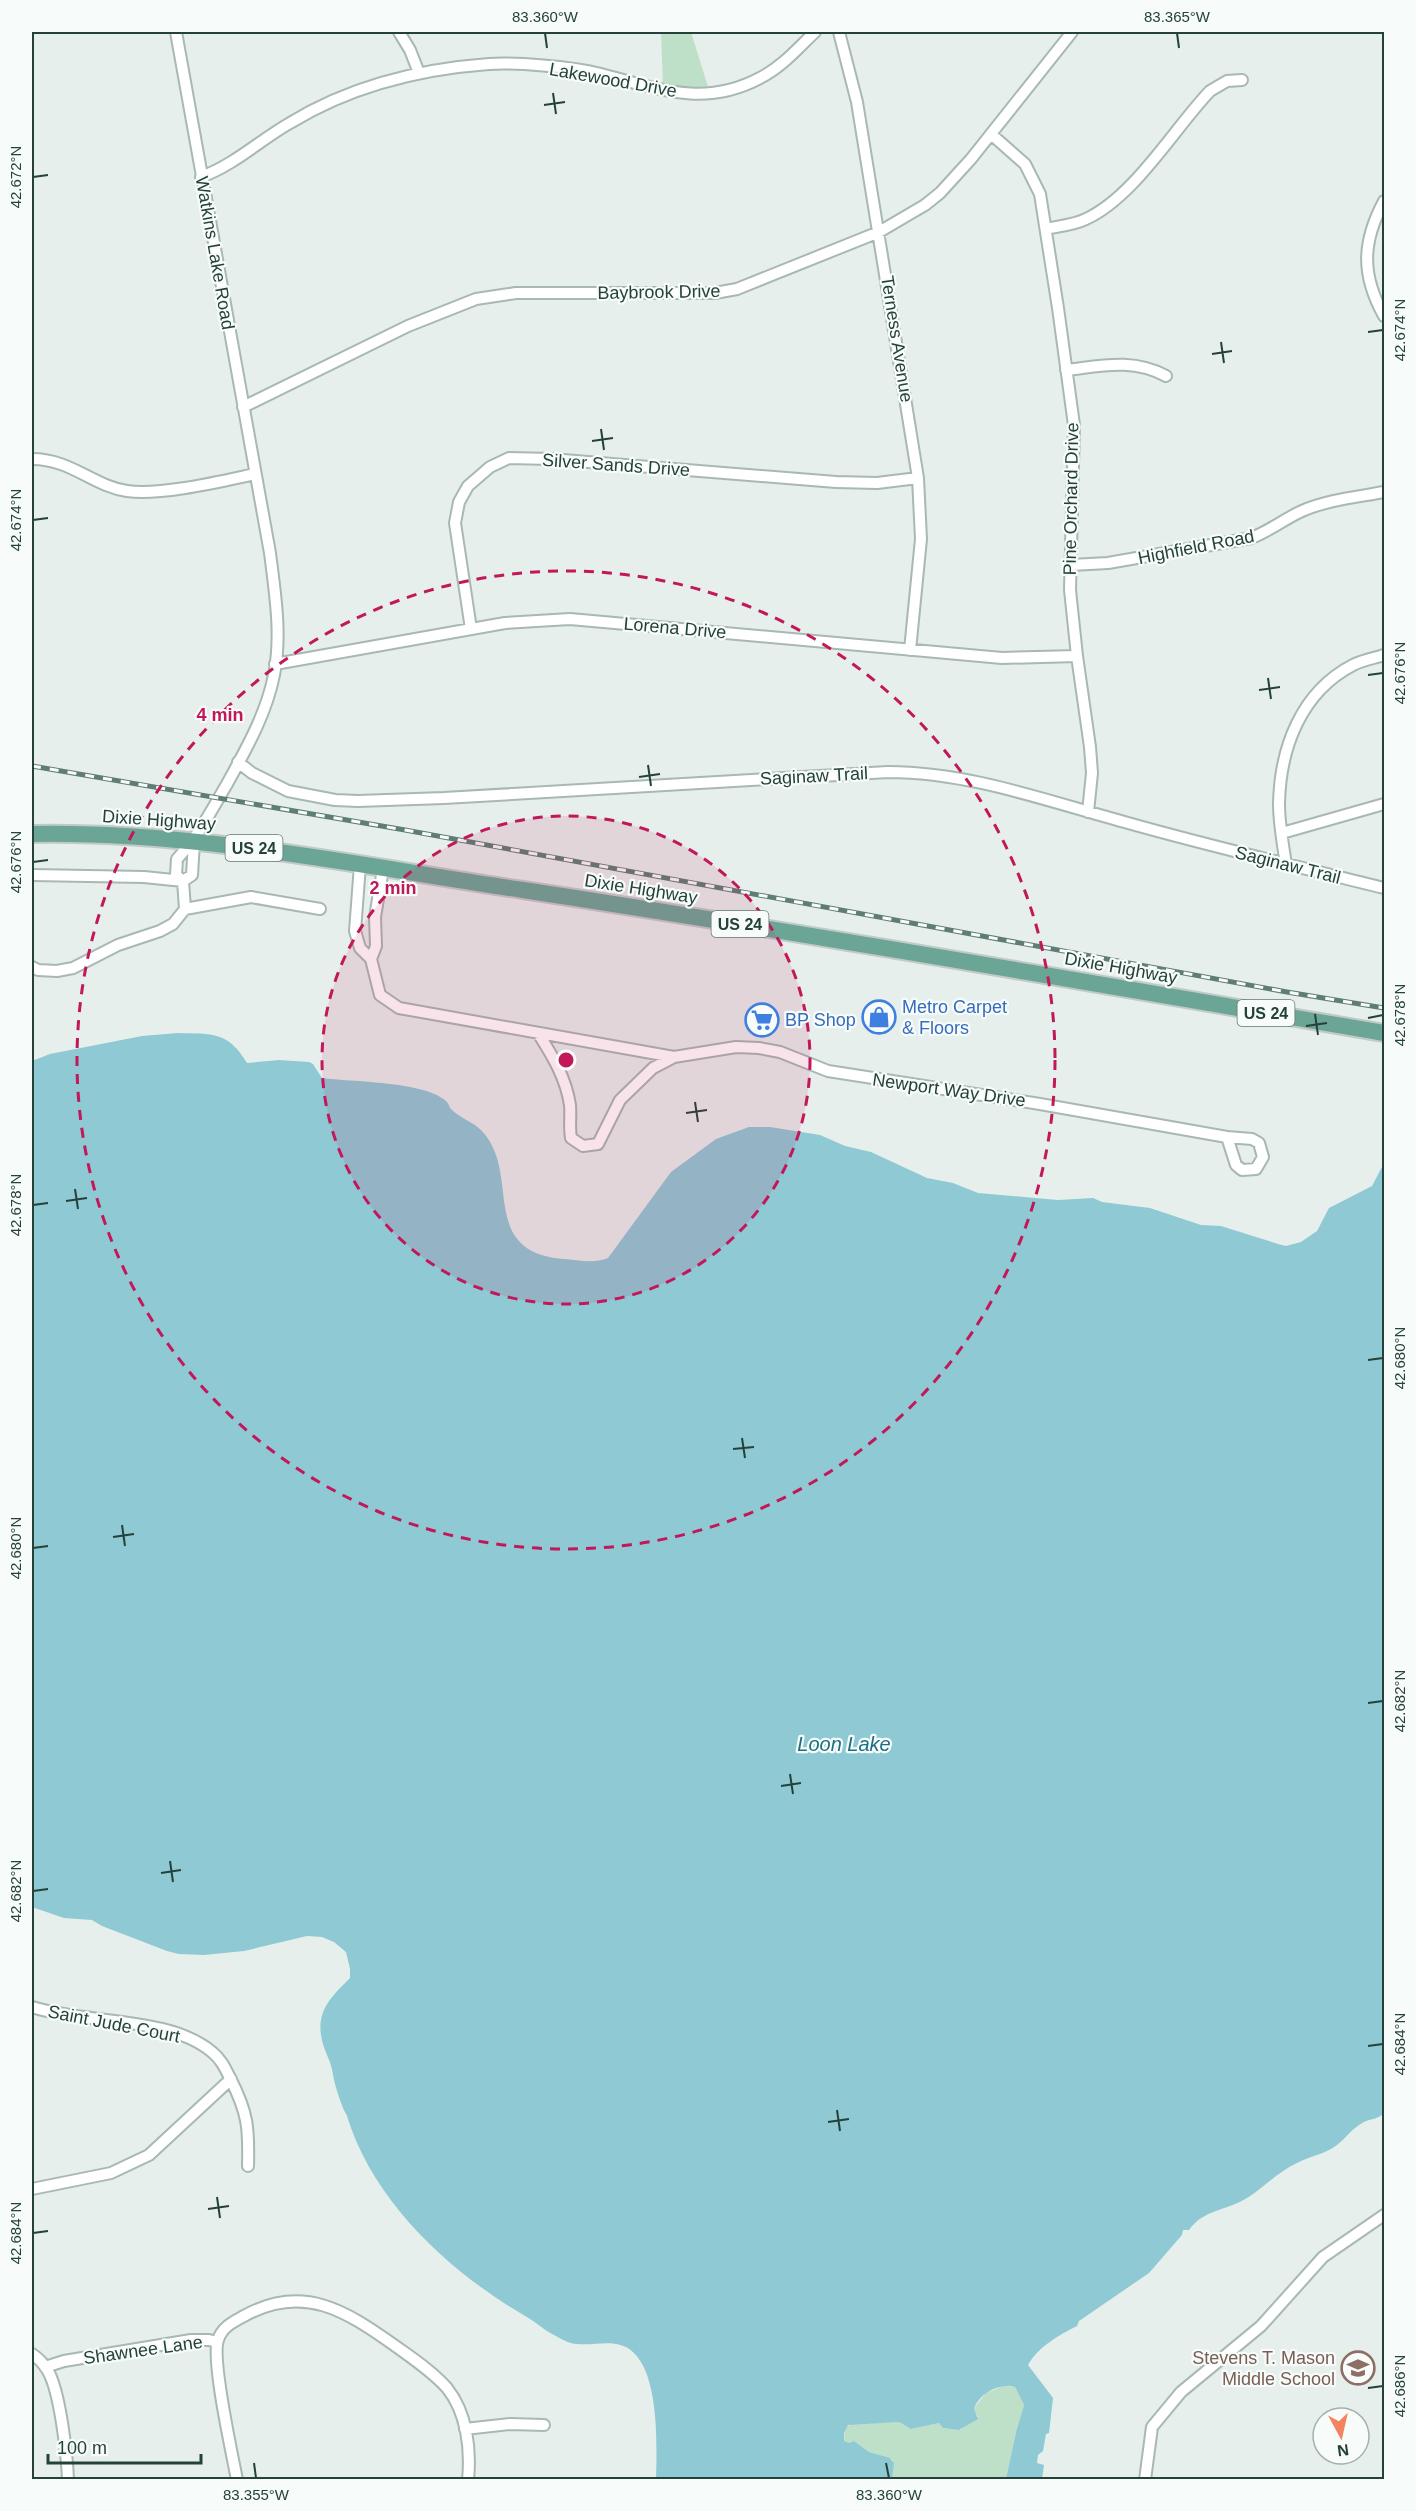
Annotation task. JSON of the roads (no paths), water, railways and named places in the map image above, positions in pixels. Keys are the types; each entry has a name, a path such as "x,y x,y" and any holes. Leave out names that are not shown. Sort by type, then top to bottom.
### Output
{"main road":[{"name":"Dixie Highway","path":"32,834 134,836 242,846 708,919 1384,1033"}],"street":[{"name":"Watkins Lake Road","path":"176,32 276,604 275,664 265,706 238,762 194,842 177,859 176,874 183,881 185,909"},
{"path":"399,32 410,50 418,73"},
{"name":"Lakewood Drive","path":"201,177 228,164 309,111 384,82 418,73 490,64 535,66 596,73 647,88 677,93 718,93 759,79 782,65 816,32"},
{"name":"Terness Avenue","path":"839,32 857,102 918,478 921,539 910,650"},
{"name":"Baybrook Drive","path":"243,406 408,326 476,299 516,293 715,293 736,289 879,232 926,205 940,193 991,134 1072,32"},
{"path":"1046,229 1084,221 1122,196 1210,91 1227,81 1242,80"},
{"name":"Pine Orchard Drive","path":"991,134 1024,164 1040,194 1046,229 1074,425 1070,590 1091,756 1092,773 1088,812"},
{"path":"1384,201 1368,240 1366,266 1369,282 1384,316"},
{"path":"1066,370 1127,364 1141,365 1166,376"},
{"name":"Silver Sands Drive","path":"471,629 455,523 459,502 468,486 490,467 508,458 551,459 836,482 877,483 918,478"},
{"path":"32,459 61,462 126,491 148,492 255,474"},
{"name":"Highfield Road","path":"1071,565 1108,563 1251,538 1268,532 1299,512 1317,505 1384,492"},
{"name":"Lorena Drive","path":"275,664 505,623 570,619 1002,658 1077,656"},
{"path":"1286,864 1279,805 1283,762 1290,736 1305,707 1335,677 1355,664 1384,656"},
{"name":"Saginaw Trail","path":"238,762 254,774 288,791 335,800 444,798 789,777 915,772 957,777 1384,888"},
{"path":"1282,833 1384,804"},
{"name":"Watkins Lake Road","path":"183,881 192,875 194,842"},
{"name":"Newport Way Drive","path":"360,865 355,931 360,948 371,959 380,995 399,1008 674,1057"},
{"name":"Newport Way Drive","path":"371,959 376,946 375,917 383,869"},
{"path":"32,875 144,877 183,881"},
{"path":"32,967 38,970 57,971 73,968 118,945 160,931 173,924 185,909 251,897 320,909"},
{"name":"Newport Way Drive","path":"538,1033 558,1067 566,1088 570,1107 571,1138 583,1146 598,1144 620,1100 653,1068 674,1057 736,1047 780,1052 828,1071 1018,1100 1227,1137"},
{"name":"Saint Jude Court","path":"32,2007 57,2014 171,2031 197,2041 213,2052 223,2062 239,2094 249,2128 248,2166"},
{"path":"32,2189 111,2173 148,2155 231,2079"},
{"path":"1145,2480 1152,2427 1181,2392 1261,2326 1323,2257 1384,2215"},
{"name":"Shawnee Lane","path":"45,2367 64,2361 191,2340 217,2342 224,2328 250,2312 294,2301 325,2304 374,2330 413,2358 446,2388 455,2403 468,2439 468,2480"},
{"path":"217,2342 216,2360 237,2480"},
{"path":"32,2354 45,2367 53,2385 61,2422 68,2480"},
{"path":"465,2429 510,2424 544,2425"}],"water":[{"name":"Loon Lake","path":"178,1033 218,1036 233,1045 247,1063 279,1060 309,1062 313,1064 322,1078 406,1086 437,1095 455,1112 481,1130 493,1148 499,1167 505,1208 510,1226 519,1242 536,1253 563,1259 592,1261 608,1258 671,1172 716,1139 749,1127 770,1127 820,1135 845,1146 871,1152 927,1178 953,1183 978,1193 1058,1200 1093,1198 1102,1202 1150,1208 1201,1225 1221,1226 1286,1246 1301,1242 1317,1231 1329,1208 1372,1186 1384,1163 1384,2113 1359,2125 1331,2149 1301,2161 1277,2175 1247,2198 1208,2214 1189,2230 1183,2230 1182,2235 1149,2273 1037,2353 1028,2365 1053,2398 1049,2433 1046,2434 1043,2451 1038,2455 1037,2463 1044,2465 1042,2479 1006,2479 1024,2405 1015,2387 1002,2386 991,2390 981,2398 974,2408 978,2419 959,2430 943,2428 939,2423 911,2429 899,2422 848,2425 844,2433 844,2441 849,2443 854,2441 869,2452 890,2458 894,2463 892,2479 818,2480 812,2477 809,2480 656,2479 656,2431 652,2395 642,2364 634,2353 621,2345 568,2342 501,2301 472,2281 419,2234 376,2179 359,2148 343,2108 321,2033 322,2015 330,1999 350,1978 346,1952 334,1942 322,1937 307,1936 244,1951 204,1955 179,1954 102,1926 92,1920 64,1918 32,1907 32,1061 50,1054 142,1036"}],"railway":[{"path":"32,766 405,830 1384,1008"}],"place":[{"name":"Metro Carpet & Floors","path":"879,1017"},
{"name":"BP Shop","path":"762,1020"},
{"name":"Stevens T. Mason Middle School","path":"1358,2368"}]}
